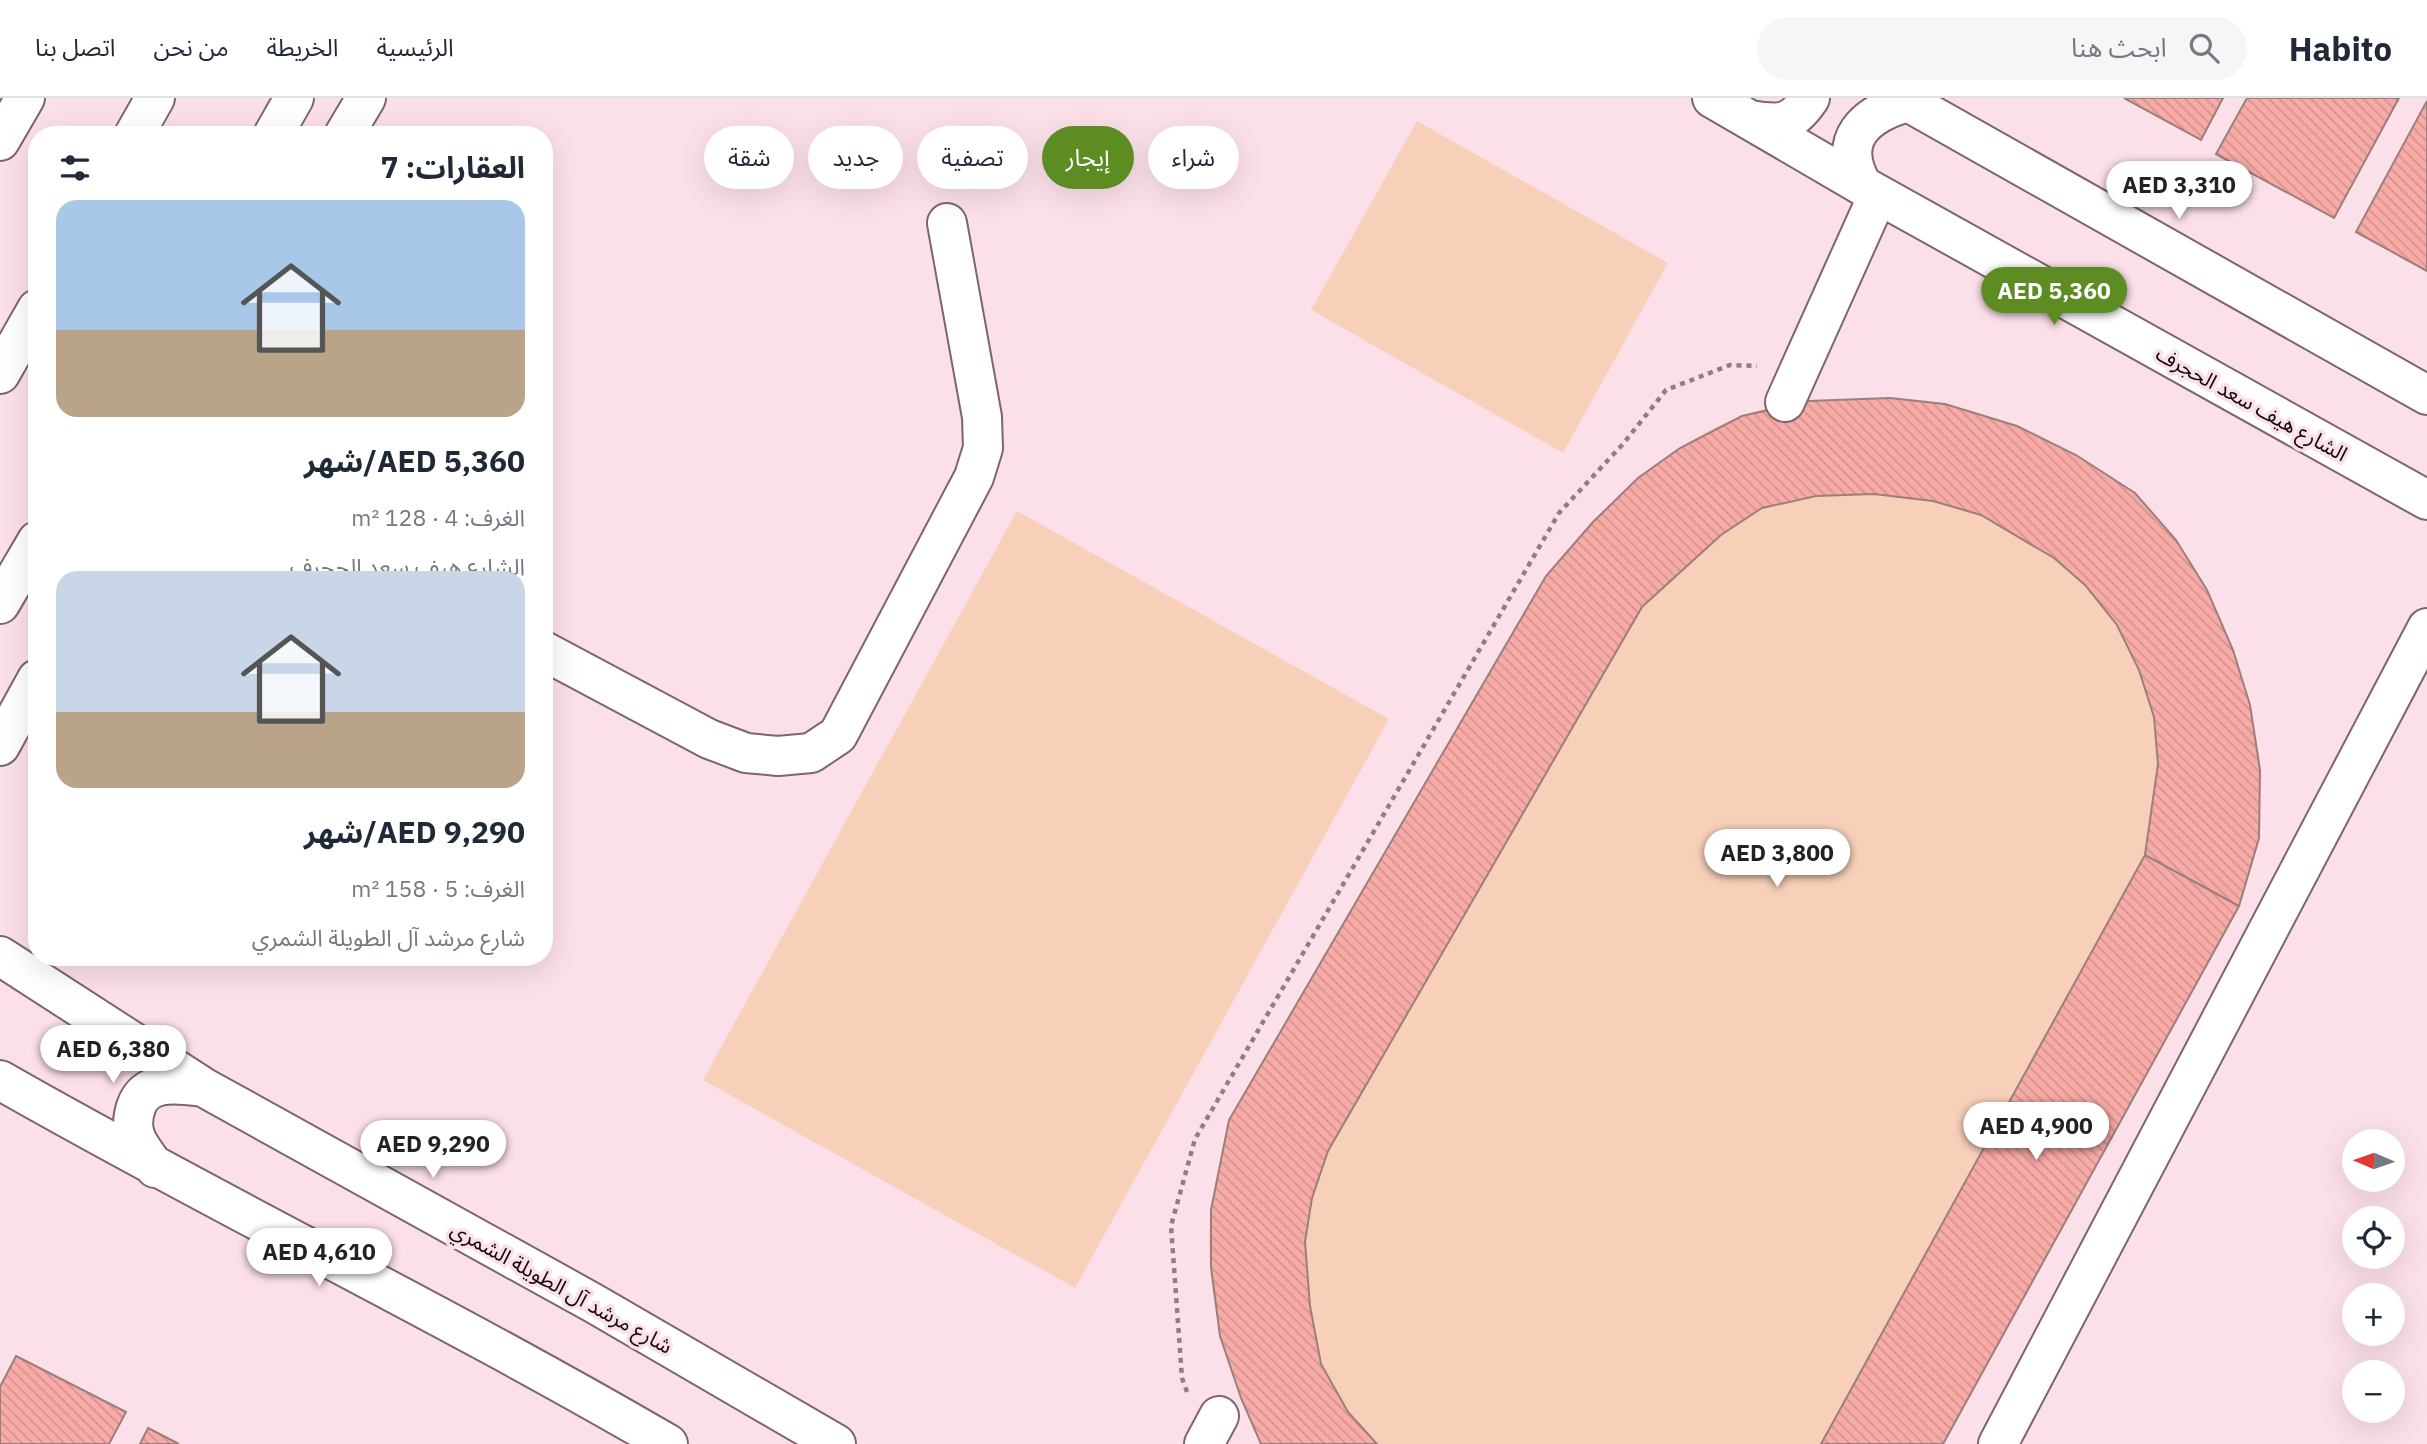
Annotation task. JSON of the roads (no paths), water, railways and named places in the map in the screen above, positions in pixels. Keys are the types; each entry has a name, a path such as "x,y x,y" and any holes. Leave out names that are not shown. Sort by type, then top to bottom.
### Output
{"main road":[{"path":"0,141 25,98"},
{"path":"139,126 155,98"},
{"path":"278,126 294,98"},
{"path":"349,126 366,98"},
{"name":"الشارع هيف سعد الحجرف","path":"1712,98 1870,190 2427,500"},
{"path":"1751,120 1778,125 1799,114 1811,98"},
{"path":"1792,386 1870,190 1854,172 1855,136 1864,121 1905,100 2427,395"},
{"path":"553,656 709,739 746,753 778,756 811,752 838,735 974,477 983,448 982,417 947,223"},
{"path":"0,374 28,325"},
{"path":"6,576 28,551"},
{"path":"1998,1444 2427,628"},
{"path":"0,746 28,695"},
{"name":"شارع مرشد آل الطويلة الشمري","path":"0,956 203,1087 595,1304 836,1444"},
{"path":"0,1080 155,1168 583,1395 668,1444"},
{"path":"155,1168 135,1135 133,1116 138,1101 147,1090 161,1085 203,1087"}]}
